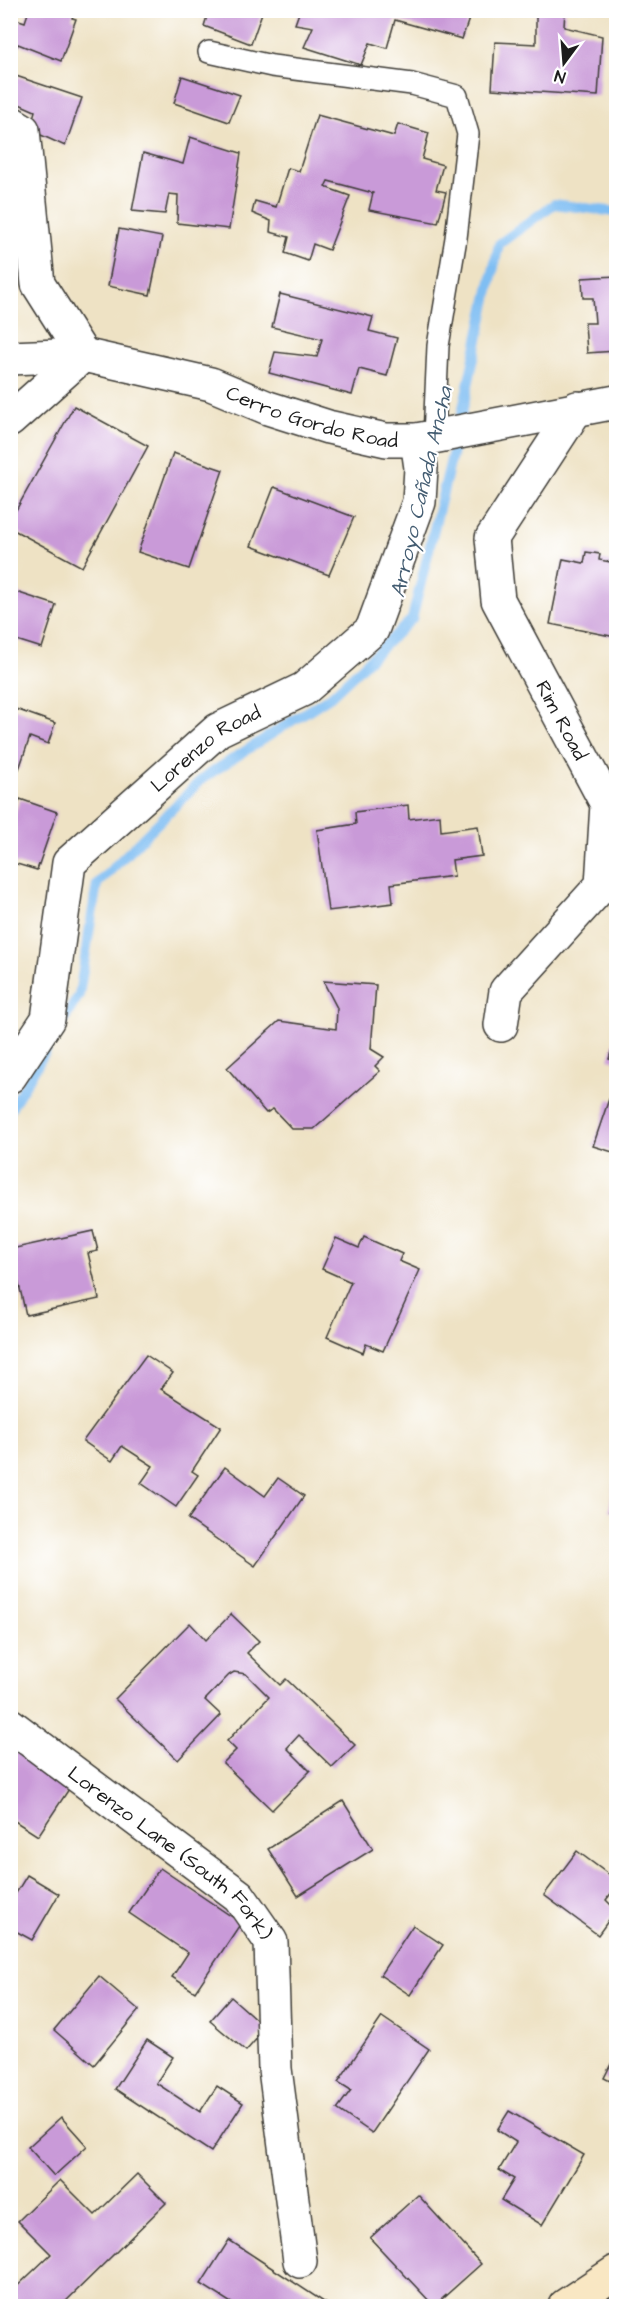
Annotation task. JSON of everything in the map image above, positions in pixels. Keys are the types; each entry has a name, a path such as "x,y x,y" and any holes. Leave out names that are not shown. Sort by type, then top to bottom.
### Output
{"street":[{"path":"10,122 23,130 38,284 83,355 10,420"},
{"name":"Cerro Gordo Road","path":"10,358 83,355 211,384 268,408 328,427 386,440 426,439 616,402"},
{"name":"Rim Road","path":"501,1025 506,991 602,885 607,804 498,600 492,538 577,408"},
{"name":"Lorenzo Road","path":"10,1076 48,1019 69,863 218,730 304,689 372,630 419,502 426,439"},
{"name":"Lorenzo Lane (South Fork)","path":"10,1725 239,1896 271,1942 275,2069 300,2261"},
{"path":"565,2307 616,2272"}],"lane":[{"path":"209,52 272,66 412,84 457,96 468,134 456,238 438,346 426,439"}],"building":[{"path":"29,10 75,10 72,18 76,19 61,61 18,44 15,50 10,47 10,17 25,22"},
{"path":"209,10 263,10 251,44 204,26"},
{"path":"300,10 472,10 462,39 395,20 387,48 370,43 361,65 304,47 313,27 295,24"},
{"path":"536,10 565,10 564,27 602,36 598,96 492,89 495,42 536,44"},
{"path":"10,74 82,98 65,146 30,130 35,111 10,100"},
{"path":"182,76 240,95 229,122 174,103"},
{"path":"317,115 394,136 398,124 429,133 422,159 443,165 436,190 446,192 438,223 369,210 373,193 328,181 325,187 350,196 329,250 313,244 308,261 285,253 289,237 270,232 271,221 252,213 255,201 276,207 288,168 299,171"},
{"path":"190,137 241,153 229,229 177,223 178,195 169,194 165,214 132,211 143,153 183,164"},
{"path":"119,229 162,237 150,295 108,286"},
{"path":"616,276 616,351 587,353 585,323 595,323 593,298 583,298 582,278"},
{"path":"280,294 373,317 369,331 397,338 387,376 359,369 352,395 269,373 275,352 317,357 322,339 272,327"},
{"path":"74,406 148,446 82,567 10,528 10,521"},
{"path":"173,453 223,470 189,569 138,552"},
{"path":"274,487 354,517 329,575 251,546"},
{"path":"586,552 600,554 599,560 616,563 616,637 550,624 563,559 584,563"},
{"path":"10,590 56,605 42,648 10,638"},
{"path":"10,707 55,723 48,744 30,737 19,769 15,768 11,780"},
{"path":"20,799 57,812 37,870 10,862 10,826"},
{"path":"408,805 409,819 440,815 441,831 478,826 482,856 452,860 454,876 391,884 393,903 328,911 317,830 356,824 355,812"},
{"path":"323,981 376,985 371,1049 384,1057 375,1066 380,1071 314,1129 292,1129 273,1109 266,1113 227,1068 279,1021 336,1029 337,1008"},
{"path":"616,1035 616,1061 609,1059"},
{"path":"609,1099 616,1101 616,1153 593,1146"},
{"path":"93,1231 98,1251 88,1253 99,1299 26,1315 11,1249"},
{"path":"364,1237 402,1254 399,1261 420,1270 383,1351 366,1344 363,1353 327,1337 351,1282 322,1269 336,1238 359,1248"},
{"path":"146,1355 173,1373 161,1389 221,1427 192,1471 198,1475 176,1507 141,1483 153,1466 122,1446 112,1461 83,1441"},
{"path":"225,1467 265,1496 278,1478 304,1496 255,1566 188,1519"},
{"path":"616,1474 616,1512 609,1511"},
{"path":"231,1614 259,1641 247,1653 280,1685 286,1679 355,1745 332,1767 299,1735 287,1748 310,1771 272,1810 223,1763 236,1750 227,1741 269,1697 246,1674 234,1672 229,1675 205,1700 221,1715 178,1760 115,1699 190,1623 206,1640"},
{"path":"10,1747 71,1786 38,1836 10,1818"},
{"path":"343,1801 373,1849 298,1896 268,1849"},
{"path":"577,1851 616,1880 616,1887 606,1900 616,1910 598,1935 544,1895"},
{"path":"160,1868 241,1923 195,1992 172,1977 188,1953 129,1913"},
{"path":"27,1875 59,1894 32,1940 10,1928 10,1903"},
{"path":"413,1925 443,1945 410,1995 380,1975"},
{"path":"99,1976 139,2010 94,2065 54,2030"},
{"path":"231,1997 266,2028 246,2051 210,2021"},
{"path":"382,2017 429,2049 372,2133 337,2109 351,2090 338,2082"},
{"path":"147,2040 173,2057 156,2083 200,2112 217,2086 243,2103 211,2152 115,2089"},
{"path":"616,2054 616,2084 604,2078"},
{"path":"509,2111 584,2155 542,2225 501,2200 514,2179 499,2170 516,2142 497,2130"},
{"path":"61,2117 87,2146 54,2176 28,2147"},
{"path":"137,2174 166,2203 61,2306 22,2306 10,2293 51,2254 18,2221 60,2180 95,2215"},
{"path":"418,2195 481,2264 434,2306 370,2238"},
{"path":"229,2240 330,2306 232,2306 233,2304 201,2284"}],"waterway":[{"name":"Arroyo Cañada Ancha","path":"58,1030 79,995 97,884 203,778 331,696 412,619 458,431 499,244 554,204 616,212"},
{"name":"Arroyo Cañada Ancha","path":"10,1110 46,1051"}]}
